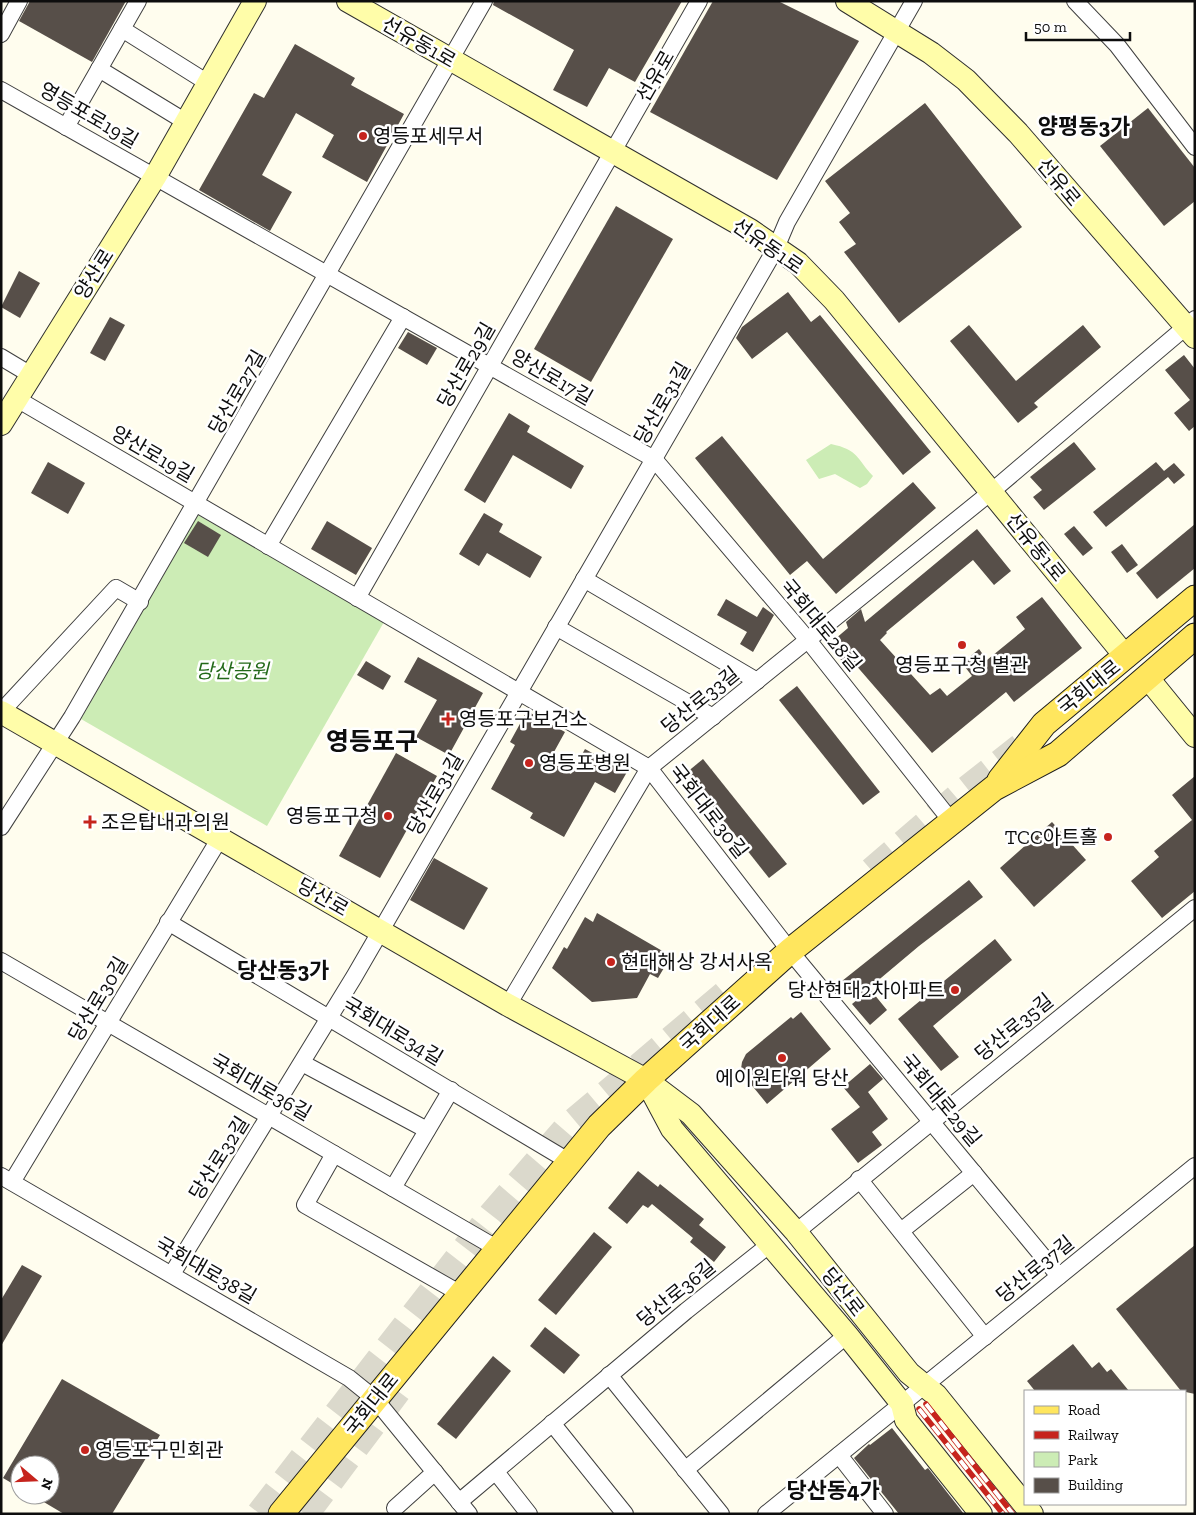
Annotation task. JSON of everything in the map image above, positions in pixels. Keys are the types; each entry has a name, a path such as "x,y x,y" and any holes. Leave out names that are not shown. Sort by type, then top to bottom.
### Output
{"main road":[{"name":"양산로","path":"1,424 155,177 256,1"},
{"name":"선유동1로","path":"348,1 750,230 798,263 834,300 1126,657"},
{"name":"선유로","path":"847,1 931,53 966,80 1018,133 1192,328"},
{"name":"국회대로","path":"994,788 1044,724 1195,598"},
{"name":"국회대로","path":"281,1514 599,1126 646,1080 790,951 994,788 1058,754 1195,636"},
{"path":"1147,677 1195,736"},
{"name":"당산로","path":"1,712 508,1004 646,1080 691,1114 796,1232 909,1373 936,1395 1024,1504"},
{"name":"당산로","path":"646,1080 672,1129 902,1404 906,1420 981,1514"},
{"path":"842,1330 859,1342 869,1345 874,1343 874,1336 870,1325"}],"street":[{"path":"1,34 19,1"},
{"path":"66,127 138,1"},
{"path":"451,60 484,1"},
{"name":"선유로","path":"611,152 699,1"},
{"path":"776,248 787,222 914,1"},
{"path":"1075,1 1117,45 1195,147"},
{"path":"122,29 208,83"},
{"name":"당산로27길","path":"1,827 57,744 329,275 451,60"},
{"path":"99,69 186,122"},
{"name":"영등포로19길","path":"1,90 155,177"},
{"name":"당산로29길","path":"357,598 611,152"},
{"name":"양산로17길","path":"155,177 654,459"},
{"name":"당산로31길","path":"380,929 776,248"},
{"path":"268,546 403,317"},
{"name":"선유로","path":"991,492 1192,328"},
{"path":"1,357 31,375"},
{"name":"양산로19길","path":"17,399 519,692"},
{"name":"국회대로28길","path":"654,459 808,640 952,822"},
{"name":"당산로33길","path":"508,1004 649,768 991,492"},
{"path":"584,579 757,681"},
{"name":"당산로","path":"1,712 116,588 140,602"},
{"path":"556,627 713,716"},
{"name":"국회대로30길","path":"519,692 649,768 790,951"},
{"name":"당산로30길","path":"7,1179 108,1023 220,838"},
{"name":"당산로35길","path":"796,1232 1195,908"},
{"name":"국회대로34길","path":"168,922 570,1162"},
{"name":"당산로32길","path":"172,1274 330,1018 380,929"},
{"name":"국회대로29길","path":"790,951 1059,1276"},
{"name":"국회대로36길","path":"1,961 498,1249"},
{"path":"302,1063 427,1130"},
{"path":"393,1188 451,1090"},
{"path":"334,1154 305,1205 461,1294"},
{"name":"당산로37길","path":"766,1514 1195,1166"},
{"path":"901,1232 974,1173"},
{"name":"국회대로38길","path":"7,1179 349,1378 375,1399 464,1508"},
{"path":"859,1179 985,1337"},
{"name":"당산로36길","path":"464,1508 496,1472 552,1423 769,1245"},
{"name":"당산로","path":"685,1470 842,1330"},
{"path":"609,1375 721,1514"},
{"path":"552,1423 626,1514"},
{"path":"839,1455 882,1512"},
{"path":"395,1508 435,1472"},
{"path":"496,1472 529,1514"}],"green space":[{"path":"831,444 847,449 856,456 873,476 867,484 860,488 835,474 819,479 806,460"},
{"name":"당산공원","path":"198,515 384,622 267,826 81,719"}],"building":[{"path":"30,1 126,1 92,62 19,21"},
{"path":"494,1 682,1 635,82 609,68 587,107 553,90 574,50 493,5"},
{"path":"713,1 778,1 859,41 777,180 650,112"},
{"path":"295,44 355,78 351,85 404,114 367,182 322,157 334,135 296,113 262,175 292,192 270,231 199,190 254,93 264,98"},
{"path":"925,103 1022,227 899,323 844,252 856,244 839,222 850,213 825,181"},
{"path":"1148,108 1195,168 1195,201 1164,226 1100,146"},
{"path":"616,206 673,239 591,382 534,349"},
{"path":"19,271 40,283 20,318 1,307"},
{"path":"788,292 811,322 820,315 931,452 903,475 787,332 752,359 736,338 742,327"},
{"path":"110,317 125,325 105,361 90,353"},
{"path":"969,325 1016,381 1083,325 1101,347 1034,403 1038,407 1018,423 950,341"},
{"path":"408,332 437,348 427,365 398,348"},
{"path":"1184,355 1195,369 1195,426 1189,431 1174,413 1190,400 1165,370"},
{"path":"509,413 530,426 527,432 584,466 571,489 513,455 485,503 464,490"},
{"path":"722,436 823,559 913,482 936,508 836,594 807,561 790,575 695,458"},
{"path":"1074,442 1096,469 1044,510 1033,497 1042,490 1030,477"},
{"path":"48,462 85,483 68,514 31,493"},
{"path":"1156,462 1164,471 1174,463 1185,475 1174,484 1168,477 1106,527 1093,512"},
{"path":"484,513 503,524 499,532 542,557 530,578 487,553 479,566 459,554"},
{"path":"198,521 221,535 208,557 184,543"},
{"path":"327,521 372,548 356,575 311,549"},
{"path":"1195,524 1195,568 1157,599 1136,573"},
{"path":"1074,526 1093,548 1083,556 1064,534"},
{"path":"977,529 1011,571 994,585 973,560 886,632 880,640 930,695 940,688 947,696 972,676 962,663 979,649 987,660 1025,629 1016,617 1042,597 1082,648 1014,702 1006,692 932,753 854,663 848,668 828,645 848,628 846,622 861,609 865,622"},
{"path":"1122,544 1138,565 1127,573 1111,552"},
{"path":"726,599 757,617 763,607 774,615 753,652 740,644 747,632 717,615"},
{"path":"418,657 483,693 449,755 416,737 437,700 404,682"},
{"path":"366,661 391,676 383,690 357,675"},
{"path":"797,686 880,792 863,805 779,700"},
{"path":"527,711 565,732 549,761 571,774 585,749 627,772 615,793 595,782 564,837 530,818 533,813 491,789 515,745 510,742"},
{"name":"영등포구청","path":"396,753 437,776 380,878 339,856"},
{"path":"703,759 787,864 769,878 686,773"},
{"path":"1195,776 1195,891 1162,918 1131,881 1159,857 1154,851 1192,820 1172,795"},
{"path":"1052,822 1086,860 1034,907 1000,868"},
{"path":"434,858 488,888 464,930 410,900"},
{"path":"969,880 983,897 919,946 869,988 887,1010 870,1025 852,1004 857,1000 842,981"},
{"name":"현대해상 강서사옥","path":"597,913 671,956 658,978 650,974 637,998 592,1002 552,968 564,947 567,949 585,917 593,922"},
{"name":"당산현대2차아파트","path":"995,939 1012,960 933,1026 959,1057 941,1071 898,1019"},
{"name":"에이원타워 당산","path":"801,1012 831,1049 767,1104 745,1077 741,1069 742,1062 746,1054 791,1017 793,1019"},
{"path":"870,1064 883,1079 868,1092 888,1119 872,1132 882,1145 858,1163 831,1129 860,1107 843,1087"},
{"path":"638,1171 658,1187 660,1184 704,1219 699,1225 726,1247 714,1262 690,1242 693,1238 652,1204 648,1208 643,1205 627,1224 608,1208"},
{"path":"594,1232 612,1247 556,1315 538,1300"},
{"path":"1195,1245 1195,1394 1186,1392 1186,1390 1180,1390 1116,1309"},
{"path":"22,1265 42,1276 1,1346 1,1300"},
{"path":"545,1327 580,1355 564,1374 530,1346"},
{"path":"1073,1344 1092,1368 1099,1362 1107,1372 1111,1369 1128,1390 1034,1390 1027,1381"},
{"path":"493,1356 511,1371 456,1439 437,1424"},
{"name":"영등포구민회관","path":"62,1379 160,1435 112,1514 64,1514 49,1505 60,1505 60,1455 17,1455"},
{"path":"892,1428 925,1470 928,1468 964,1514 899,1514 854,1458 869,1444"},
{"name":"영등포구민회관","path":"10,1466 10,1482 3,1478"}],"tunnel":[{"path":"872,871 964,792 1021,747"},
{"path":"260,1514 492,1215 568,1127 728,992"},
{"path":"305,1514 400,1387"}],"railway":[{"path":"926,1404 1013,1514"},
{"path":"919,1409 1003,1514"}],"place":[{"name":"영등포세무서","path":"363,136"},
{"name":"영등포구청 별관","path":"962,645"},
{"name":"영등포구보건소","path":"448,719"},
{"name":"영등포병원","path":"529,763"},
{"name":"영등포구청","path":"388,816"},
{"name":"조은탑내과의원","path":"90,822"},
{"name":"TCC아트홀","path":"1108,837"},
{"name":"현대해상 강서사옥","path":"611,962"},
{"name":"당산현대2차아파트","path":"955,990"},
{"name":"에이원타워 당산","path":"782,1058"},
{"name":"영등포구민회관","path":"85,1450"}],"district":[{"name":"양평동3가","path":"1084,126"},
{"name":"영등포구","path":"372,741"},
{"name":"당산동3가","path":"283,970"},
{"name":"당산동4가","path":"833,1490"}]}
